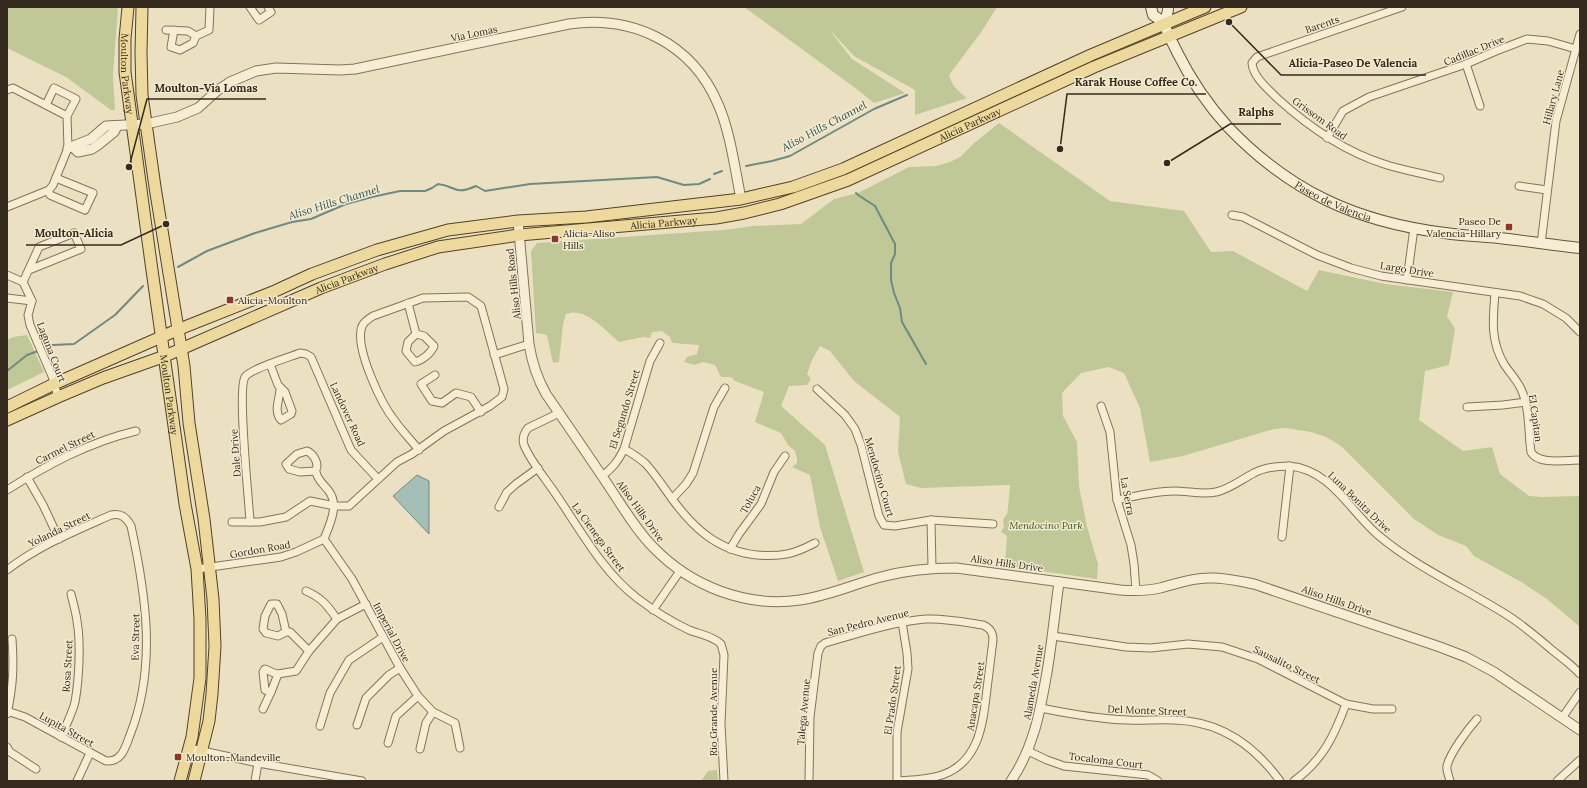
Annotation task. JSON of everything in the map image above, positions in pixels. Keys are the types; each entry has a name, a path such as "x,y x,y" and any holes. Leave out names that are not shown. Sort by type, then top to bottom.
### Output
{"main road":[{"name":"Moulton Parkway","path":"128,7 124,63 196,569 201,649 200,678 189,748 180,781"},
{"name":"Moulton Parkway","path":"142,7 141,71 146,124 177,330 184,366 189,423 210,567 213,599 215,646 209,721 194,781"},
{"name":"Paseo de Valencia","path":"1151,7 1153,15 1165,23 1170,37 1190,77 1211,109 1246,145 1291,181 1332,204 1375,220 1414,228 1580,248"},
{"path":"1165,23 1168,7"},
{"name":"Alicia Parkway","path":"7,407 54,384 177,330 275,291 312,274 377,250 448,230 518,221 586,217 741,199 793,187 843,169 1037,80 1165,23 1205,7"},
{"name":"Alicia Parkway","path":"7,420 103,378 165,356 321,288 385,264 438,247 519,235 723,217 744,214 780,204 848,180 1043,92 1094,67 1242,7"},
{"path":"1037,80 1043,92"},
{"path":"723,217 741,199 758,203 780,204"},
{"path":"184,366 191,353 205,338"}],"street":[{"path":"196,36 188,31 170,30 171,47 180,50 193,43 196,36 209,30 210,7"},
{"path":"250,7 259,20 271,12 268,7"},
{"name":"Barents","path":"1252,63 1257,58 1402,7"},
{"name":"Via Lomas","path":"70,148 91,139 106,126 146,124 168,120 198,108 218,90 230,82 256,71 276,68 355,69 569,24 594,21 618,24 648,32 668,44 690,61 707,82 723,117 741,199"},
{"name":"Hillary Lane","path":"1540,244 1556,121 1580,34"},
{"name":"Cadillac Drive","path":"1327,138 1343,111 1369,97 1466,64 1496,51 1527,40 1548,41 1576,49"},
{"name":"Grissom Road","path":"1252,63 1252,71 1273,94 1296,116 1327,138 1349,150 1383,164 1440,178"},
{"path":"1466,64 1480,106"},
{"path":"7,90 13,88 67,116"},
{"path":"7,207 48,191 53,186 70,148 67,116 76,99 54,88 46,105"},
{"path":"48,191 50,195 85,210 93,193 56,178"},
{"path":"1519,186 1547,190"},
{"name":"Largo Drive","path":"1232,216 1243,217 1317,255 1351,268 1381,276 1520,296 1543,304 1566,318 1580,332"},
{"name":"Aliso Hills Road","path":"518,221 529,344"},
{"path":"1407,280 1414,228"},
{"path":"23,282 39,247 74,232 81,249 29,270"},
{"path":"7,275 23,282 32,301"},
{"name":"El Capitan","path":"1495,293 1492,332 1497,349 1504,364 1521,389 1526,402 1531,452 1534,457 1543,460 1580,460"},
{"path":"232,522 260,522 286,517 310,501 335,506 349,506 397,462 419,450 444,431 481,412 502,396 504,393 481,306 468,297 423,298 373,316 365,321 361,328 361,338 365,356 377,392 394,421 419,450"},
{"path":"7,298 32,301"},
{"name":"Laguna Court","path":"32,301 28,315 31,327 46,362 58,397"},
{"path":"408,303 416,334"},
{"name":"El Segundo Street","path":"602,476 612,469 619,460 624,449 650,361 660,343"},
{"path":"494,354 529,344"},
{"name":"Aliso Hills Drive","path":"529,344 532,363 546,394 653,548 680,571 700,583 726,594 750,600 775,602 800,600 823,595 882,576 932,568 956,568 1136,591 1159,588 1182,581 1208,578 1232,579 1254,584 1466,657 1494,672 1580,730"},
{"name":"Landover Road","path":"270,364 300,353 311,357 351,450 378,479"},
{"path":"270,364 280,388"},
{"name":"Dale Drive","path":"250,522 242,414 242,382 249,373 270,364"},
{"path":"435,375 421,384 432,401 442,403 456,393 471,397 481,412"},
{"path":"672,499 686,484 693,472 714,408 725,388"},
{"name":"Mendocino Court","path":"818,389 845,415 856,429 880,521 884,525 890,526 931,520 993,524"},
{"path":"1467,407 1526,402"},
{"name":"La Serra","path":"1101,406 1110,432 1117,500 1131,545 1136,591"},
{"name":"La Cienega Street","path":"559,413 528,428 524,432 524,444 538,468 600,559 616,578 653,610 668,620 689,630 718,640 722,644"},
{"name":"Carmel Street","path":"7,490 67,456 97,442 136,431"},
{"path":"624,449 646,465 686,517 700,532 730,549 747,554 781,555 798,552 815,543"},
{"name":"Toluca","path":"730,549 761,504 774,472 785,456"},
{"path":"1282,537 1290,466"},
{"name":"Luna Bonita Drive","path":"1117,500 1160,491 1200,494 1217,492 1232,486 1255,472 1270,467 1290,466 1304,469 1319,476 1331,486 1357,515 1378,535 1429,570 1508,615 1580,674"},
{"path":"499,507 507,492 538,468"},
{"path":"316,471 319,478 332,494 335,506 324,539"},
{"path":"27,478 59,539"},
{"name":"Yolanda Street","path":"7,570 33,552 59,539 111,515 122,515"},
{"name":"Eva Street","path":"117,760 122,755 141,698 145,672 147,640 146,612 141,571 131,526 128,520 122,515"},
{"path":"931,520 932,568"},
{"name":"Gordon Road","path":"196,569 281,557 324,539"},
{"name":"Imperial Drive","path":"324,539 352,579 400,668 418,696 433,712 455,723 460,748"},
{"path":"653,610 680,571"},
{"name":"Alameda Avenue","path":"1011,781 1028,751 1041,708 1053,636 1058,582"},
{"path":"306,591 325,602 337,619"},
{"name":"Rosa Street","path":"61,736 73,708 77,686 79,638 78,622 71,594"},
{"path":"271,692 265,690 263,672 265,669 278,674 296,671 308,651 337,619 366,604"},
{"name":"San Pedro Avenue","path":"821,646 902,622 927,619 950,620 983,625 991,630"},
{"name":"El Prado Street","path":"897,781 897,732 908,669 902,622"},
{"name":"Anacapa Street","path":"897,781 925,780 943,775 959,765 971,753 980,735 984,721 993,640 991,630"},
{"path":"286,632 290,632 308,651"},
{"name":"Sausalito Street","path":"1053,636 1151,648 1188,644 1222,647 1258,659 1346,704 1373,709 1392,709"},
{"path":"320,726 330,693 349,660 383,637"},
{"path":"7,713 13,681 14,665 12,639"},
{"name":"Rio Grande Avenue","path":"722,644 724,655 721,724 724,781"},
{"name":"Talega Avenue","path":"809,781 810,717 818,653 821,646"},
{"path":"357,725 366,698 389,674 400,668"},
{"path":"263,709 278,674"},
{"path":"1562,718 1580,692"},
{"path":"388,743 396,716 418,696"},
{"path":"1294,781 1317,761 1328,746 1337,730 1346,704"},
{"name":"Del Monte Street","path":"1041,708 1092,718 1174,720 1199,723 1222,731 1247,745 1268,765 1280,781"},
{"path":"420,749 426,723 433,712"},
{"name":"Lupita Street","path":"7,713 25,717 106,761 112,762 117,760"},
{"path":"1450,781 1447,772 1449,762 1465,733 1477,719"},
{"path":"7,747 10,752 36,769"},
{"path":"189,748 258,763 362,781"},
{"name":"Tocaloma Court","path":"1028,751 1064,766 1148,775 1158,781"},
{"path":"77,781 90,753"},
{"path":"1556,781 1580,760"},
{"path":"255,781 258,763"}],"green space":[{"path":"7,7 118,7 113,75 115,110 111,110 66,77 7,48"},
{"path":"744,7 997,7 982,31 949,75 956,88 967,98 915,115 915,90 854,56 828,28 852,59 905,93 874,103"},
{"name":"Mendocino Park","path":"999,123 1110,201 1184,211 1211,252 1233,251 1307,291 1319,270 1385,284 1453,292 1447,316 1455,329 1449,365 1425,371 1419,420 1463,451 1492,447 1500,474 1529,496 1579,496 1580,627 1547,599 1523,583 1474,556 1466,546 1438,535 1414,519 1341,446 1326,437 1311,432 1286,428 1274,429 1183,456 1150,462 1140,408 1124,373 1109,367 1081,373 1062,393 1063,416 1077,442 1079,486 1087,527 1098,564 1097,579 1005,566 1007,536 1001,532 1004,527 1003,520 1007,514 1010,485 921,488 906,484 898,452 900,417 854,381 830,351 820,346 812,360 807,374 811,379 807,385 789,386 781,406 825,445 864,572 838,581 820,527 810,475 792,467 797,463 795,451 788,445 781,433 755,422 764,392 735,381 731,377 721,377 715,365 703,362 695,365 684,362 687,357 697,354 699,345 672,343 670,337 662,331 652,332 650,338 643,337 619,342 594,320 587,316 573,312 566,314 563,324 559,362 553,363 547,335 536,333 531,251 537,243 724,230 753,226 801,224 834,199 858,193 909,167 936,166 960,157 973,144"},
{"path":"27,335 44,372 7,390 7,340 13,337"},
{"path":"717,770 718,781 701,781 708,771"}],"water":[{"path":"417,475 429,481 429,534 393,496"}],"waterway":[{"name":"Aliso Hills Channel","path":"746,166 790,156 874,109 907,95"},
{"name":"Aliso Hills Channel","path":"714,174 722,171"},
{"name":"Aliso Hills Channel","path":"178,267 207,251 255,233 292,222 311,219 346,204 372,197 400,191 425,191 438,184 456,190 469,189 476,186 485,191 530,184 657,177 684,185 699,184 710,179"},
{"path":"856,193 875,206 895,244 895,254 891,263 891,280 894,293 900,308 902,322 926,364"},
{"name":"Aliso Hills Channel","path":"42,349 53,345 74,344 115,315 143,286"},
{"name":"Aliso Hills Channel","path":"7,371 27,355 38,351"}],"place":[{"name":"Alicia-Paseo De Valencia","path":"1229,22"},
{"name":"Karak House Coffee Co.","path":"1060,149"},
{"name":"Ralphs","path":"1167,163"},
{"name":"Moulton-Via Lomas","path":"129,167"},
{"name":"Moulton-Alicia","path":"166,224"},
{"name":"Paseo De Valencia-Hillary","path":"1509,227"},
{"name":"Alicia-Aliso Hills","path":"555,239"},
{"name":"Alicia-Moulton","path":"230,300"},
{"name":"Moulton-Mandeville","path":"178,757"}]}
